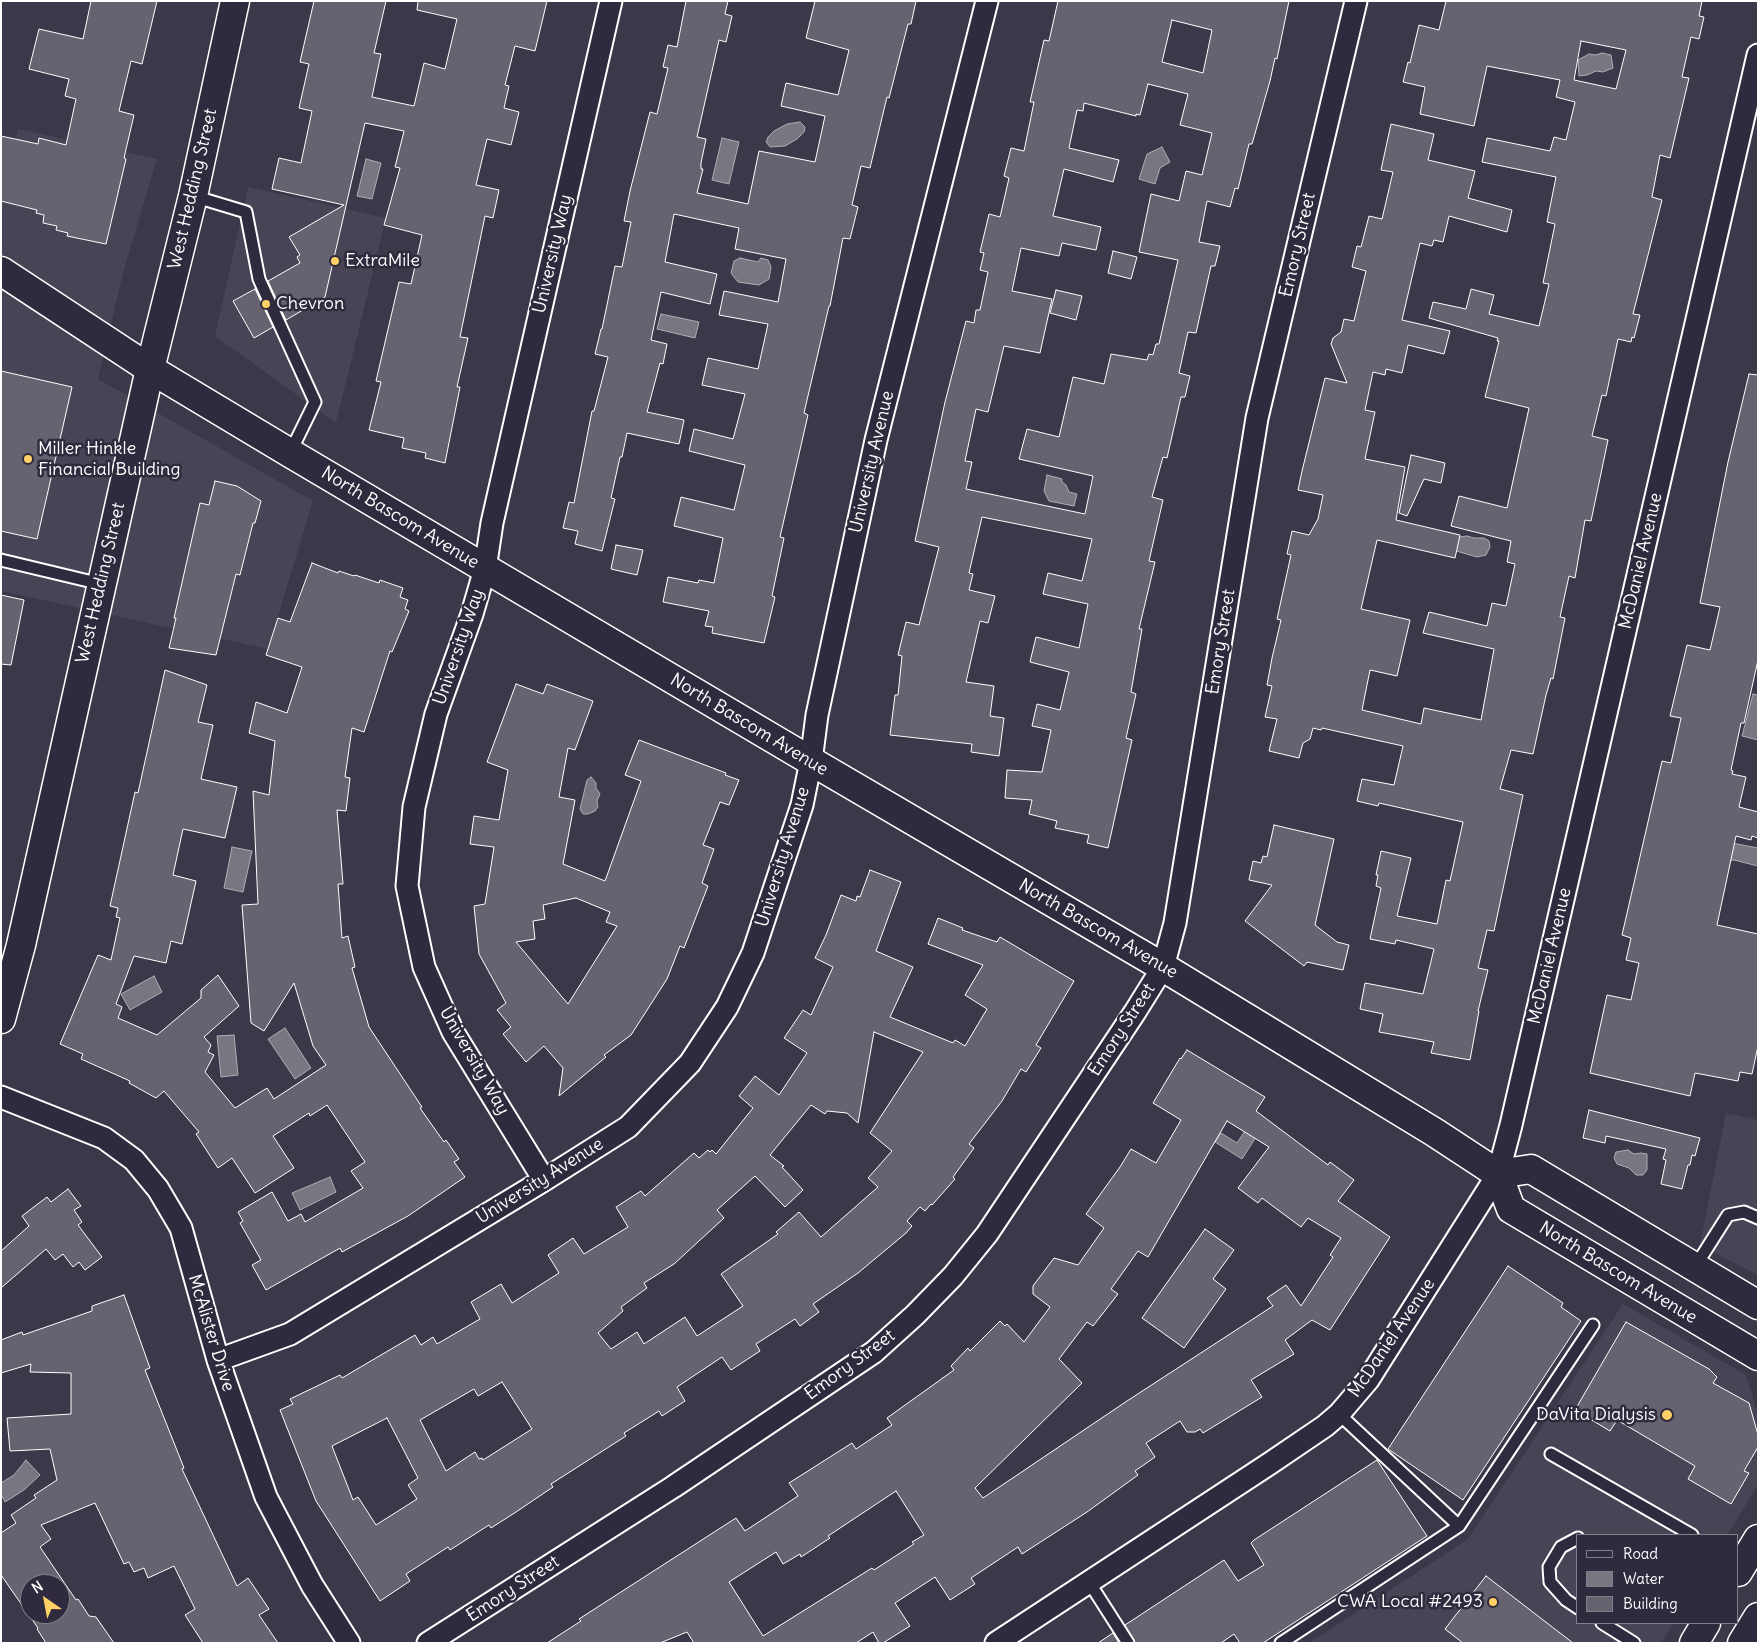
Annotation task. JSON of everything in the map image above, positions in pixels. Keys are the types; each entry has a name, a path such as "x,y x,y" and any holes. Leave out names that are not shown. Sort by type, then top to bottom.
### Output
{"main road":[{"name":"West Hedding Street","path":"1,1019 21,945 150,369 193,196 235,1"},
{"name":"North Bascom Avenue","path":"3,278 290,453 811,762 1163,967 1434,1132 1498,1174 1511,1209 1751,1352"},
{"path":"1498,1174 1532,1169 1756,1302"},
{"path":"1751,1352 1758,1372"},
{"path":"1739,1567 1758,1539"},
{"path":"1742,1643 1758,1617"},
{"path":"1694,1643 1705,1624"}],"street":[{"name":"University Way","path":"544,1180 453,1032 424,967 406,886 414,808 436,714 472,614 485,569 492,523 611,1"},
{"name":"University Avenue","path":"218,1360 290,1334 628,1127 690,1062 727,1007 753,953 801,808 811,762 817,715 876,440 987,1"},
{"name":"Emory Street","path":"428,1643 673,1487 818,1390 874,1352 915,1315 953,1276 987,1234 1163,967 1175,923 1257,418 1356,1"},
{"name":"McDaniel Avenue","path":"996,1643 1269,1464 1325,1426 1339,1414 1368,1380 1498,1174 1511,1125 1758,55"},
{"name":"McAlister Drive","path":"1,1098 104,1138 134,1160 158,1189 181,1228 218,1360 266,1497 312,1585 349,1643"}],"lane":[{"path":"193,196 246,212 258,279 315,402 290,453"},
{"path":"1,560 101,584"},
{"path":"1695,1267 1728,1215 1744,1212 1758,1218"},
{"path":"1280,1643 1459,1526 1593,1325"},
{"path":"1339,1414 1459,1526"},
{"path":"1551,1454 1690,1534"},
{"path":"1576,1539 1561,1547 1549,1567 1550,1582 1566,1600 1576,1607"},
{"path":"1089,1582 1128,1643"},
{"path":"1604,1624 1634,1643"}],"shaded area":[{"path":"18,129 157,159 123,273 98,379 313,501 268,649 1,591 1,200"},
{"path":"248,187 386,218 336,423 215,336"},
{"path":"1726,1113 1758,1120 1758,1275 1700,1245"},
{"path":"1623,1304 1746,1375 1758,1415 1758,1485 1728,1534 1576,1534 1576,1624 1672,1624 1661,1643 1309,1643 1468,1539"}],"water":[{"path":"1602,53 1611,55 1613,68 1603,72 1596,71 1579,76 1578,60 1589,54 1596,55"},
{"path":"800,122 805,127 804,132 797,139 785,146 770,147 766,142 774,131 787,124"},
{"path":"722,138 739,142 729,184 712,180"},
{"path":"1162,147 1170,162 1160,168 1155,184 1139,179 1147,154"},
{"path":"366,159 381,163 372,199 357,196"},
{"path":"740,258 758,262 761,258 768,260 771,267 769,279 759,285 738,282 731,273 734,261"},
{"path":"661,314 699,322 695,338 657,329"},
{"path":"1047,475 1062,479 1069,492 1077,494 1074,506 1049,501 1044,491"},
{"path":"1459,537 1484,538 1489,541 1490,547 1486,555 1477,557 1446,548"},
{"path":"1753,694 1758,695 1758,740 1742,736"},
{"path":"591,777 596,783 596,788 600,794 597,801 598,807 595,811 583,814 580,809 587,780"},
{"path":"1732,843 1758,848 1758,866 1734,860 1725,861"},
{"path":"232,847 252,851 243,892 224,888"},
{"path":"154,976 162,992 130,1010 121,994"},
{"path":"285,1028 311,1068 295,1079 268,1039"},
{"path":"234,1035 238,1075 221,1077 217,1036"},
{"path":"1245,1131 1256,1137 1242,1159 1215,1142 1221,1133 1237,1143"},
{"path":"1628,1150 1634,1154 1647,1154 1647,1170 1643,1175 1636,1175 1629,1168 1617,1164 1614,1158 1616,1152"},
{"path":"330,1177 336,1192 300,1210 292,1193"},
{"path":"26,1460 40,1475 24,1490 5,1502 1,1494 1,1483 14,1475"}],"building":[{"path":"91,1 157,1 142,64 131,61 119,111 134,115 124,158 126,159 106,244 67,236 68,233 56,230 57,226 43,223 44,215 36,213 37,210 1,201 1,136 38,144 39,138 66,145 76,99 65,96 69,79 29,69 39,29 83,39"},
{"path":"314,1 386,1 374,53 381,54 372,97 414,106 424,63 445,69 457,19 417,10 418,1 547,1 535,51 515,46 505,85 509,86 504,108 519,112 511,145 487,139 476,185 499,190 493,218 485,216 460,337 468,338 457,387 460,387 445,463 425,458 426,453 402,448 404,438 369,430 381,382 376,381 399,282 411,284 422,235 384,225 400,168 395,167 404,131 365,123 325,297 286,320 268,281 300,263 297,257 300,255 289,237 344,205 272,189 279,158 301,163 312,111 299,108 309,64 300,62"},
{"path":"686,1 728,1 725,14 732,16 726,42 719,40 697,137 706,139 701,163 701,169 703,169 697,193 748,204 759,151 815,162 825,116 781,106 786,83 838,95 849,50 806,38 815,1 916,1 911,24 908,24 889,98 887,97 870,168 861,166 852,205 858,207 850,239 843,238 830,306 804,413 808,415 780,537 784,538 772,596 775,597 764,643 712,633 713,627 705,626 709,611 663,602 668,577 698,583 699,580 714,583 723,538 674,526 681,497 734,510 745,465 689,451 694,429 733,439 745,394 702,385 708,358 758,369 768,324 719,315 724,291 778,302 786,259 735,249 739,228 674,214 665,262 717,274 710,304 661,292 651,340 667,344 663,364 660,363 647,412 684,420 679,444 627,433 611,498 615,499 602,551 575,544 578,531 563,528 569,502 574,503 592,411 594,411 608,357 595,354 615,266 622,267 631,222 624,221 630,191 650,112 657,114 668,68 663,67 668,45 677,47"},
{"path":"1058,1 1289,1 1277,59 1275,58 1252,144 1249,144 1238,189 1235,188 1230,207 1207,201 1199,242 1220,246 1215,266 1211,266 1196,333 1188,332 1179,373 1190,376 1185,397 1181,397 1167,458 1163,457 1152,497 1163,500 1149,561 1155,562 1139,629 1142,629 1131,692 1136,694 1126,738 1132,740 1108,848 1087,843 1089,835 1055,828 1057,821 1029,814 1032,800 1005,798 1007,770 1042,772 1051,730 1032,726 1037,704 1060,710 1069,672 1030,662 1036,637 1079,648 1088,604 1043,594 1048,573 1082,581 1092,539 982,517 969,573 973,574 969,590 995,596 988,623 980,621 966,682 994,686 990,716 1004,718 999,756 971,752 972,744 890,735 895,695 898,695 902,656 898,655 906,622 919,625 939,547 915,541 945,402 966,321 974,323 976,310 980,310 988,272 980,270 984,253 980,252 989,214 1000,217 1009,178 1004,176 1011,148 1024,151 1034,102 1030,102 1044,40 1049,41","holes":["1172,20 1212,30 1203,73 1162,62","1148,84 1188,94 1180,125 1212,133 1202,175 1186,171 1179,201 1151,194 1139,252 1178,260 1159,344 1156,344 1153,355 1149,354 1147,360 1111,354 1104,384 1073,377 1059,437 1027,429 1019,459 1093,476 1085,514 966,489 972,462 965,461 976,409 988,412 1004,346 1040,353 1052,299 1012,291 1021,248 1059,256 1062,243 1096,250 1101,227 1053,216 1064,169 1113,182 1119,160 1069,148 1077,110 1083,111 1084,103 1136,116 1136,114 1140,115"]},
{"path":"1446,1 1702,1 1699,16 1704,17 1699,39 1691,37 1682,77 1689,78 1670,158 1660,155 1652,197 1662,200 1633,314 1640,315 1634,338 1632,337 1631,342 1618,339 1606,396 1602,395 1592,436 1608,440 1591,521 1585,520 1575,578 1569,576 1560,617 1565,618 1553,679 1551,678 1546,695 1533,754 1511,750 1500,789 1523,795 1494,931 1487,930 1478,968 1488,970 1478,1011 1470,1060 1431,1053 1434,1042 1379,1032 1383,1014 1360,1009 1365,983 1423,994 1434,949 1396,940 1395,944 1370,939 1381,888 1376,886 1378,875 1376,875 1381,851 1411,858 1397,916 1437,924 1446,880 1450,881 1463,822 1379,803 1378,806 1357,801 1362,779 1394,785 1403,746 1322,728 1321,730 1313,728 1310,739 1303,743 1299,758 1269,751 1277,719 1265,717 1272,686 1267,685 1281,620 1277,619 1291,555 1287,554 1292,531 1309,535 1318,519 1323,495 1298,490 1302,471 1325,378 1347,383 1331,344 1333,338 1341,332 1344,319 1354,321 1366,271 1352,267 1357,246 1361,247 1369,216 1382,219 1393,172 1381,170 1391,124 1434,134 1428,160 1475,171 1468,198 1512,210 1507,232 1449,216 1443,242 1434,240 1432,246 1420,243 1402,320 1450,331 1444,354 1408,345 1402,373 1386,369 1385,375 1373,372 1365,410 1375,412 1365,459 1405,467 1396,520 1460,535 1455,558 1377,540 1361,609 1410,620 1397,676 1370,670 1362,710 1421,724 1424,708 1481,720 1494,649 1423,633 1429,612 1487,626 1492,603 1506,606 1515,564 1507,562 1511,541 1451,526 1459,496 1507,508 1529,408 1485,397 1499,341 1497,341 1498,338 1429,318 1433,302 1466,309 1471,289 1494,295 1489,314 1539,326 1549,284 1543,283 1555,224 1547,222 1556,177 1482,162 1487,138 1550,151 1554,137 1566,140 1575,102 1556,97 1560,80 1487,66 1474,126 1420,114 1425,87 1403,82 1408,62 1410,63 1419,25 1439,30","holes":["1581,41 1626,50 1616,89 1574,80"]},
{"path":"1113,251 1137,257 1131,279 1108,273"},
{"path":"255,289 273,327 254,338 233,301"},
{"path":"1056,290 1082,296 1076,320 1050,313"},
{"name":"Miller Hinkle Financial Building","path":"1,371 72,387 37,539 1,531"},
{"path":"1749,374 1758,375 1758,660 1731,770 1733,771 1732,774 1746,777 1739,807 1758,812 1758,838 1752,836 1751,840 1736,836 1717,925 1758,934 1758,1046 1752,1074 1740,1072 1738,1081 1695,1073 1690,1096 1590,1073 1607,995 1631,1000 1639,963 1626,960 1631,938 1622,935 1662,761 1671,763 1681,718 1670,716 1687,645 1710,650 1720,607 1700,603 1728,462"},
{"path":"1411,455 1445,463 1441,483 1424,479 1407,516 1399,513"},
{"path":"215,481 237,486 261,501 255,523 253,523 240,575 236,574 216,655 169,648 200,503 209,505"},
{"path":"616,545 643,550 637,575 611,569"},
{"path":"312,563 338,573 339,571 379,583 380,580 403,588 400,597 408,600 405,609 409,611 392,652 390,651 364,732 352,728 345,777 350,778 346,811 337,810 343,884 338,884 342,938 348,936 355,967 352,968 369,1027 422,1107 420,1108 444,1142 446,1140 459,1159 454,1162 465,1177 408,1216 342,1252 340,1248 266,1290 252,1265 261,1260 240,1223 243,1221 238,1212 272,1192 288,1221 301,1214 305,1222 363,1188 351,1171 365,1162 327,1105 310,1116 309,1113 273,1136 294,1168 255,1193 232,1158 218,1168 196,1134 199,1132 164,1091 156,1098 129,1083 130,1081 81,1059 83,1054 60,1044 98,955 111,960 120,918 116,917 118,908 110,906 135,792 138,793 165,670 207,685 198,722 213,725 201,779 237,787 225,838 183,829 173,875 196,881 182,944 171,941 166,963 134,956 116,1004 122,1007 118,1018 157,1035 201,998 201,990 218,975 239,1006 204,1037 211,1045 208,1052 214,1055 205,1072 235,1108 267,1088 274,1099 326,1065 313,1046 294,983 264,1031 251,1023 242,905 258,904 253,791 269,795 275,741 249,733 256,702 287,713 302,667 266,655 278,618 290,622"},
{"path":"1,595 24,600 11,665 1,664"},
{"path":"516,684 543,694 547,684 593,701 575,750 568,748 559,797 575,800 563,864 605,881 641,781 625,775 639,740 726,773 725,775 739,780 729,805 720,802 703,845 714,849 702,883 708,886 684,948 680,946 667,979 631,1035 604,1055 606,1057 559,1096 563,1068 544,1046 526,1062 503,1034 511,1027 497,1010 506,1003 479,954 474,906 485,904 494,847 470,844 474,816 499,820 508,770 487,762","holes":["576,898 610,912 606,922 617,926 568,1004 516,942 535,939 533,921 545,919 543,905"]},
{"path":"1274,825 1334,839 1315,925 1337,942 1349,945 1343,970 1307,962 1304,966 1245,921 1272,885 1249,880 1253,861 1261,863 1263,856 1267,857"},
{"path":"870,870 901,882 876,951 913,967 890,1017 953,1043 955,1040 965,1046 987,1009 965,995 983,965 928,944 938,918 963,928 962,930 997,942 1000,937 1074,981 1036,1045 1041,1048 1026,1072 1021,1069 1002,1101 969,1144 974,1148 953,1177 955,1179 932,1205 925,1211 920,1207 907,1221 912,1226 906,1233 858,1273 813,1304 819,1312 800,1326 795,1319 756,1344 760,1351 731,1370 722,1357 677,1387 685,1401 662,1416 659,1411 624,1433 626,1436 551,1484 553,1487 491,1528 489,1525 450,1550 448,1547 406,1574 410,1581 380,1601 316,1501 280,1410 293,1404 290,1399 340,1375 342,1378 415,1335 421,1345 433,1337 437,1344 480,1319 471,1302 501,1284 512,1303 559,1273 548,1255 573,1238 584,1254 628,1227 616,1207 641,1191 645,1196 694,1153 699,1158 708,1150 710,1152 712,1150 716,1154 753,1108 739,1096 755,1076 779,1095 807,1053 784,1038 803,1010 811,1015 833,967 815,958 841,895 856,901 857,896 860,897","holes":["874,1032 923,1052 870,1133 892,1151 868,1178 878,1187 821,1237 799,1212 776,1232 778,1234 721,1274 743,1306 697,1336 685,1317 644,1344 637,1332 611,1349 598,1333 623,1311 621,1307 647,1288 644,1283 674,1264 724,1218 717,1210 755,1176 785,1207 803,1190 782,1167 784,1166 770,1155 811,1105 825,1114 827,1111 847,1113 858,1123","502,1382 532,1429 483,1460 482,1458 479,1459 475,1452 446,1471 420,1420 474,1389 478,1396","387,1418 418,1478 408,1485 417,1499 376,1525 358,1497 353,1500 332,1446"]},
{"path":"1187,1050 1265,1097 1256,1111 1328,1165 1330,1162 1354,1180 1338,1201 1390,1237 1330,1330 1312,1320 1285,1340 1294,1354 1251,1380 1262,1397 1203,1433 1200,1429 1195,1432 1187,1432 1180,1421 1146,1443 1155,1457 1135,1471 1138,1475 1087,1512 1022,1554 1018,1547 971,1578 975,1584 950,1600 935,1577 895,1603 910,1626 883,1643 879,1643 873,1632 856,1643 694,1643 687,1632 660,1643 547,1643 581,1621 579,1619 736,1518 745,1531 798,1496 789,1483 852,1443 856,1449 892,1425 887,1418 954,1370 951,1366 968,1348 970,1351 1000,1321 1005,1326 1007,1324 1024,1342 1050,1307 1033,1294 1033,1286 1054,1258 1078,1265 1104,1228 1086,1214 1131,1149 1156,1163 1181,1120 1153,1103","holes":["1227,1121 1269,1147 1238,1188 1258,1203 1262,1198 1301,1227 1308,1218 1341,1238 1330,1255 1333,1257 1301,1306 1286,1285 1267,1298 1273,1306 983,1498 975,1488 1082,1383 1059,1359 1087,1322 1093,1326 1118,1294 1111,1289 1138,1251 1148,1257","896,1491 924,1535 912,1542 914,1544 874,1570 872,1568 763,1636 729,1582 776,1552 783,1564 800,1554 801,1557 830,1538 828,1536"]},
{"path":"1589,1110 1700,1138 1695,1156 1692,1155 1690,1165 1688,1165 1682,1189 1661,1184 1666,1160 1663,1159 1666,1149 1606,1136 1605,1143 1583,1138"},
{"path":"68,1189 81,1206 74,1210 82,1222 78,1225 102,1257 85,1270 79,1262 73,1267 63,1254 55,1260 46,1249 1,1288 1,1251 29,1226 22,1216 47,1197 51,1202"},
{"path":"1205,1229 1234,1250 1213,1279 1226,1289 1184,1348 1142,1318"},
{"path":"1508,1266 1563,1303 1561,1307 1581,1321 1463,1500 1388,1449"},
{"path":"124,1295 150,1368 145,1370 184,1468 182,1469 237,1586 248,1578 269,1609 259,1615 278,1643 203,1643 185,1615 195,1609 174,1566 148,1578 144,1568 134,1572 129,1562 124,1564 95,1503 41,1525 51,1539 40,1547 58,1574 20,1574 20,1602 1,1575 1,1533 16,1523 11,1515 36,1498 34,1495 57,1480 50,1449 10,1451 7,1418 71,1414 71,1373 30,1372 31,1364 1,1373 1,1340 22,1332 23,1335 92,1311 92,1306"},
{"name":"DaVita Dialysis","path":"1626,1322 1709,1369 1717,1377 1713,1383 1749,1403 1758,1435 1758,1447 1744,1471 1749,1473 1731,1504 1688,1479 1695,1466 1617,1420 1610,1431 1575,1410"},
{"path":"1377,1460 1427,1536 1263,1643 1240,1643 1234,1634 1221,1643 1135,1643 1125,1625 1224,1560 1238,1581 1264,1565 1251,1543 1254,1540"},
{"name":"CWA Local #2493","path":"1486,1576 1573,1643 1463,1643 1445,1629"},
{"path":"70,1591 76,1600 78,1599 89,1616 96,1617 114,1643 46,1643 35,1624 70,1624"},
{"path":"1113,1633 1119,1643 1098,1643"}],"place":[{"name":"ExtraMile","path":"335,261"},
{"name":"Chevron","path":"266,304"},
{"name":"Miller Hinkle Financial Building","path":"28,459"},
{"name":"DaVita Dialysis","path":"1667,1415"},
{"name":"CWA Local #2493","path":"1493,1602"}]}
